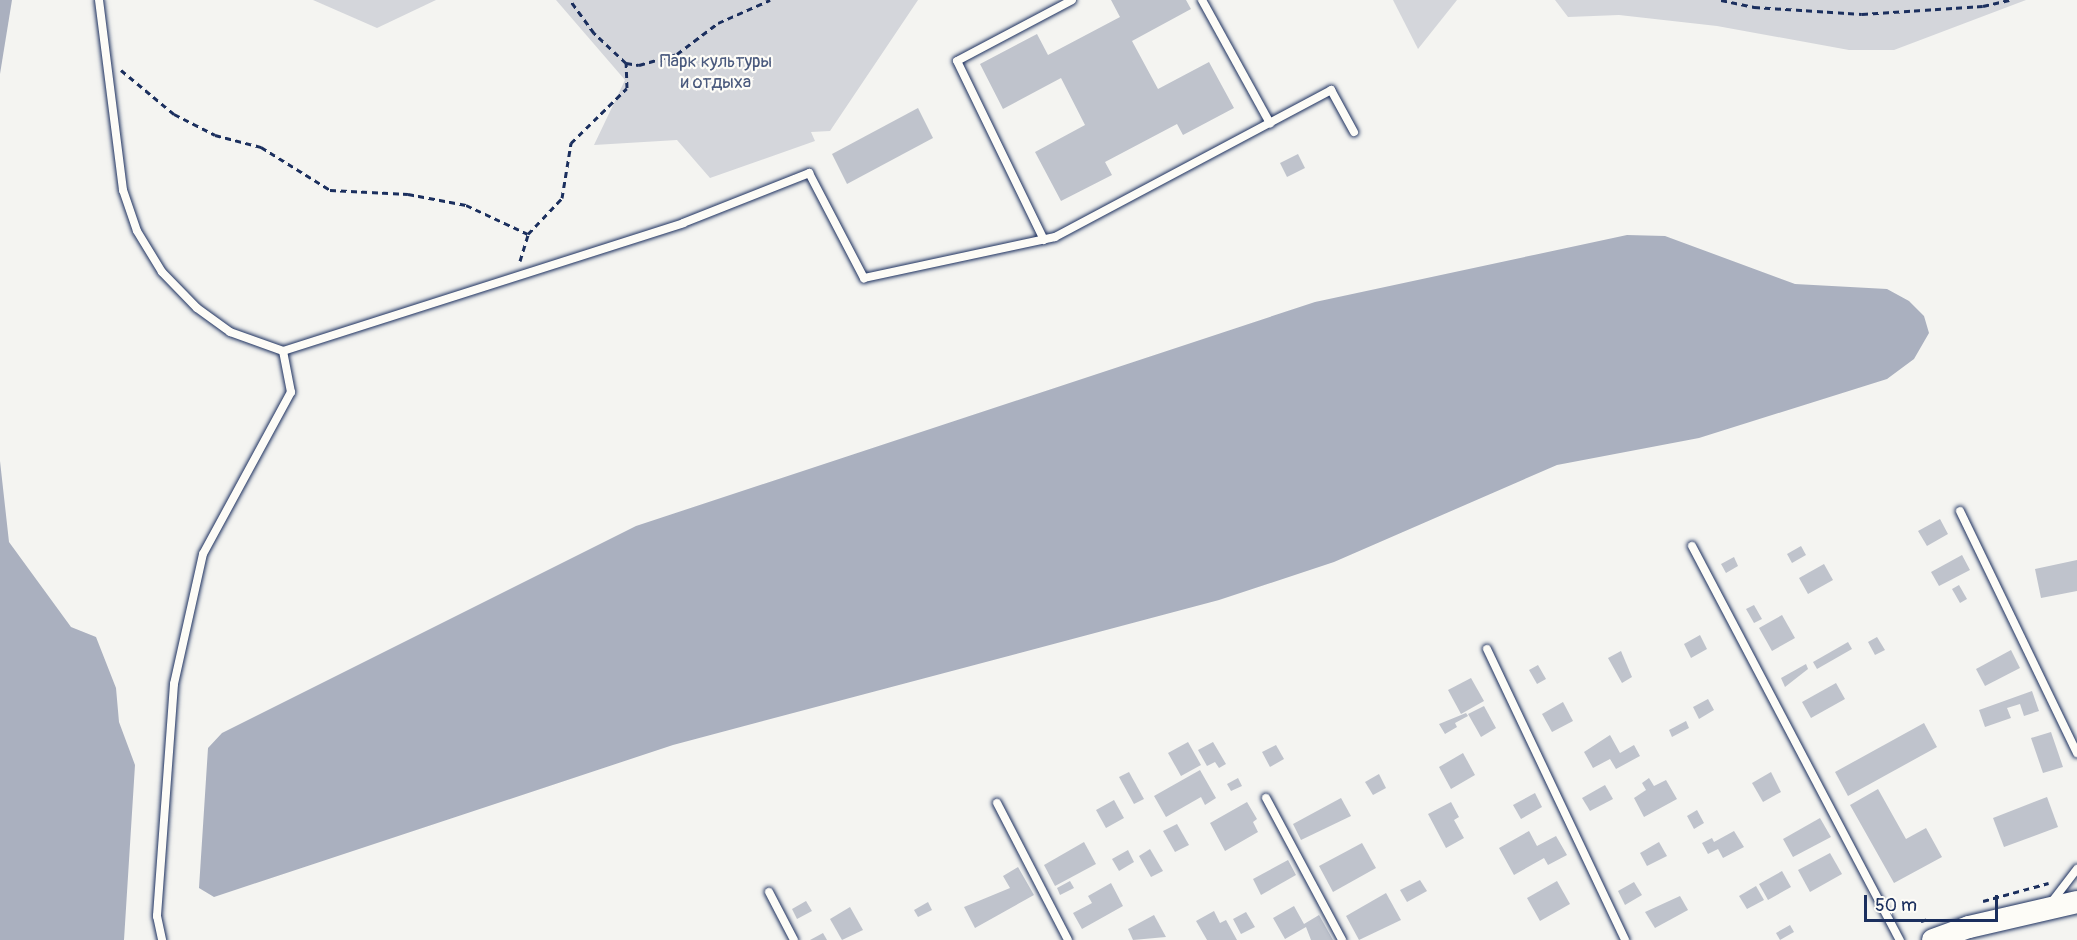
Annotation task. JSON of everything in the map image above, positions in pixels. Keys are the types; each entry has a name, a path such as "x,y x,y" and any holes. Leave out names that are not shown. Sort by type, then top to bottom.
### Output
{"main road":[{"path":"1934,940 1969,927 2077,902"}],"lane":[{"path":"99,0 123,190 137,231 162,272 197,308 230,332 283,351 683,223 809,173 864,278 1055,237 1331,90 1354,132"},
{"path":"1044,240 957,61 1072,0"},
{"path":"1202,0 1270,123"},
{"path":"162,940 157,916 174,684 203,554 291,392 283,351"},
{"path":"1960,511 2077,753"},
{"path":"1692,546 1900,940"},
{"path":"1487,649 1625,940"},
{"path":"1266,798 1342,940"},
{"path":"997,803 1068,940"},
{"path":"2047,909 2077,869"},
{"path":"769,892 794,940"}],"path":[{"path":"570,0 594,33 626,63 639,65 677,54 718,23 770,0"},
{"path":"1721,0 1754,7 1862,14 1983,6 2009,0"},
{"path":"105,54 136,87 174,114 215,135 268,150 330,190 408,194 466,205 528,234"},
{"path":"516,277 528,234 562,198 571,143 627,88 626,63"},
{"path":"1975,904 2071,877"},
{"path":"1921,921 1931,918"}],"green space":[{"path":"313,0 436,0 377,28"},
{"name":"Парк культуры и отдыха","path":"556,0 918,0 830,131 811,132 815,141 710,178 677,140 594,145 625,80"},
{"path":"1393,0 1457,0 1418,49"},
{"path":"1555,0 2026,0 1894,50 1849,50 1717,26 1619,15 1568,17"}],"water":[{"path":"0,0 12,0 0,74"},
{"path":"1627,235 1665,236 1795,284 1887,289 1909,301 1924,316 1929,333 1914,359 1887,379 1699,438 1557,465 1334,562 1219,600 673,745 214,897 199,888 208,748 222,733 636,526 1315,302"},
{"path":"0,461 9,542 71,627 96,637 116,688 119,722 135,765 124,940 0,940"}],"building":[{"path":"1111,0 1186,0 1191,9 1132,41 1158,89 1209,62 1234,108 1183,135 1177,124 1105,162 1112,175 1061,201 1035,152 1085,125 1061,78 1003,109 980,64 1037,34 1048,55 1120,17"},
{"path":"918,108 933,138 847,184 832,154"},
{"path":"1298,154 1305,168 1287,177 1280,163"},
{"path":"1940,519 1948,534 1927,546 1918,531"},
{"path":"1801,546 1806,555 1792,563 1787,554"},
{"path":"1962,555 1970,570 1939,586 1931,572"},
{"path":"1734,557 1738,566 1726,573 1721,564"},
{"path":"2077,560 2077,591 2041,598 2035,569"},
{"path":"1824,564 1833,580 1808,594 1799,578"},
{"path":"1959,585 1967,599 1960,603 1952,589"},
{"path":"1754,605 1762,619 1754,623 1746,609"},
{"path":"1782,615 1795,638 1772,651 1759,628"},
{"path":"1700,635 1707,649 1691,658 1684,644"},
{"path":"1877,637 1885,650 1875,655 1868,642"},
{"path":"1848,642 1852,649 1817,669 1813,662"},
{"path":"2011,650 2020,668 1985,686 1976,669"},
{"path":"1621,651 1632,677 1622,683 1608,658"},
{"path":"1806,664 1808,669 1785,687 1781,678"},
{"path":"1538,665 1546,679 1537,684 1529,670"},
{"path":"1471,678 1484,701 1461,714 1448,690"},
{"path":"1836,683 1845,699 1811,718 1802,702"},
{"path":"2032,691 2039,711 2024,716 2020,704 2007,708 2011,718 1985,727 1979,710"},
{"path":"1708,699 1714,710 1699,719 1693,707"},
{"path":"1563,702 1573,721 1552,732 1542,714"},
{"path":"1484,706 1496,728 1481,737 1468,714"},
{"path":"1466,713 1468,716 1455,723 1457,727 1445,734 1439,724"},
{"path":"1686,721 1689,728 1672,737 1669,730"},
{"path":"1924,723 1937,747 1848,796 1835,772"},
{"path":"2051,732 2063,767 2043,773 2031,738"},
{"path":"1610,735 1620,753 1634,745 1640,756 1616,769 1610,759 1593,768 1584,752"},
{"path":"1188,742 1201,765 1181,776 1168,753"},
{"path":"1213,742 1226,764 1219,768 1215,762 1207,766 1198,750"},
{"path":"1276,745 1284,759 1270,767 1262,752"},
{"path":"1463,753 1475,775 1451,789 1439,767"},
{"path":"1200,770 1216,798 1205,805 1201,797 1166,817 1154,796"},
{"path":"1129,772 1144,799 1134,804 1119,777"},
{"path":"1771,772 1781,792 1763,802 1752,783"},
{"path":"1379,774 1386,788 1373,795 1365,782"},
{"path":"1238,778 1242,786 1231,791 1227,784"},
{"path":"1649,778 1654,786 1666,780 1677,799 1644,817 1634,798 1646,790 1642,783"},
{"path":"1605,785 1613,799 1590,811 1582,798"},
{"path":"1878,789 1906,839 1926,828 1942,857 1894,883 1850,805"},
{"path":"1535,793 1542,807 1521,819 1513,805"},
{"path":"2047,797 2058,827 2004,847 1993,818"},
{"path":"1341,798 1351,816 1301,840 1293,824"},
{"path":"1114,800 1124,818 1106,828 1096,810"},
{"path":"1247,802 1257,819 1253,822 1258,832 1225,851 1210,823"},
{"path":"1451,802 1459,817 1454,820 1464,838 1446,848 1428,814"},
{"path":"1697,810 1704,823 1694,829 1687,816"},
{"path":"1820,818 1831,837 1793,857 1783,839"},
{"path":"1177,824 1189,845 1175,852 1163,831"},
{"path":"1529,831 1537,846 1556,836 1567,855 1548,865 1544,858 1514,875 1499,848"},
{"path":"1734,831 1744,847 1723,858 1718,849 1708,854 1702,843 1712,838 1714,842"},
{"path":"1084,842 1096,864 1055,886 1044,865"},
{"path":"1659,842 1667,856 1647,866 1640,853"},
{"path":"1362,843 1376,868 1333,892 1319,866"},
{"path":"1150,849 1163,871 1151,877 1139,856"},
{"path":"1128,850 1134,862 1119,871 1112,859"},
{"path":"1830,853 1842,874 1810,892 1798,870"},
{"path":"1288,860 1296,875 1261,895 1253,879"},
{"path":"1018,867 1034,895 975,928 964,907 1010,888 1003,876"},
{"path":"1782,871 1791,887 1768,900 1759,884"},
{"path":"1420,880 1427,891 1407,902 1400,890"},
{"path":"1070,881 1074,888 1060,895 1057,888"},
{"path":"1557,881 1570,904 1540,921 1527,898"},
{"path":"1634,882 1642,895 1625,905 1618,891"},
{"path":"1111,883 1123,906 1082,929 1073,913 1092,903 1088,896"},
{"path":"1756,886 1764,900 1747,909 1739,896"},
{"path":"1386,893 1401,920 1359,940 1346,916"},
{"path":"1680,896 1688,910 1655,928 1645,912"},
{"path":"806,901 812,911 797,919 792,909"},
{"path":"928,902 932,910 918,917 914,910"},
{"path":"1294,906 1304,924 1319,915 1333,940 1311,940 1306,927 1285,939 1273,918"},
{"path":"850,907 863,930 842,940 830,919"},
{"path":"1214,911 1220,923 1226,920 1237,940 1207,940 1196,921"},
{"path":"1246,912 1255,927 1241,934 1233,919"},
{"path":"1154,915 1166,937 1133,940 1128,929"},
{"path":"1790,925 1794,932 1780,940 1776,933"},
{"path":"823,933 827,940 810,940"}]}
